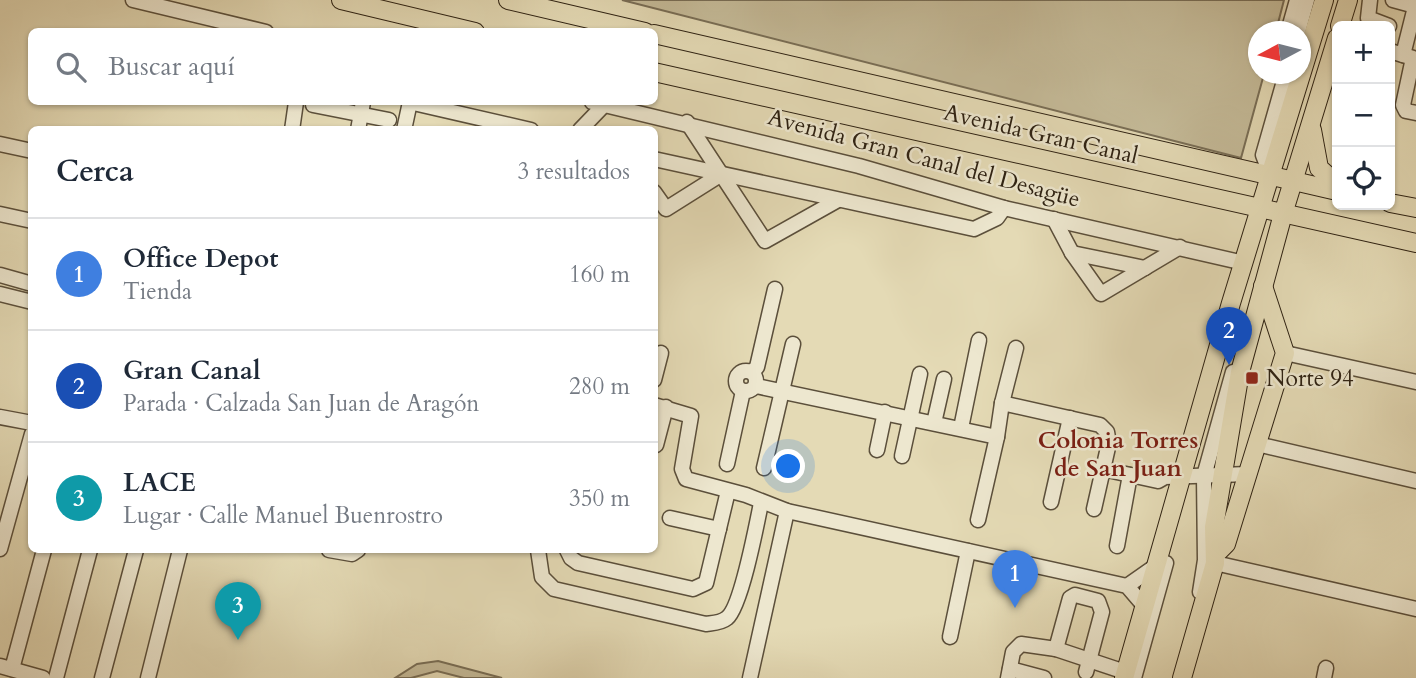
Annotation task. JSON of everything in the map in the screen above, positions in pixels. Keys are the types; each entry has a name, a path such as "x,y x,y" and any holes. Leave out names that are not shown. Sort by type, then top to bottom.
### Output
{"main road":[{"path":"341,0 458,28"},
{"path":"508,0 628,28"},
{"path":"1182,678 1215,559 1214,527 1199,476 1244,263 1272,211 1283,178 1324,0"},
{"path":"1342,21 1348,0"},
{"path":"658,35 1332,190"},
{"path":"1283,178 1312,125 1332,57"},
{"name":"Avenida Gran Canal","path":"658,73 1416,243"},
{"path":"1312,125 1319,168 1332,180"},
{"path":"1395,204 1416,208"},
{"path":"1125,677 1177,496 1199,476 1240,372 1263,286 1272,211"},
{"path":"1215,559 1226,544 1285,353 1263,286"}],"street":[{"path":"133,0 249,28"},
{"path":"1291,21 1297,0"},
{"path":"1301,21 1307,0"},
{"path":"1283,178 1329,0"},
{"path":"1283,178 1340,0"},
{"path":"1370,0 1368,19 1374,21"},
{"path":"1393,0 1416,4 1401,58 1404,106 1406,111 1416,113"},
{"path":"1395,27 1407,31"},
{"path":"1249,172 1273,84"},
{"path":"1283,84 1263,155 1283,178"},
{"path":"293,126 296,105"},
{"path":"313,105 362,108 389,120"},
{"path":"405,126 408,105"},
{"path":"420,105 496,126"},
{"path":"583,126 598,105"},
{"name":"Avenida Gran Canal del Desagüe","path":"608,105 859,166 1004,208 1244,263"},
{"path":"359,126 362,108"},
{"path":"687,122 765,241 838,200"},
{"path":"0,144 28,150"},
{"path":"658,160 974,229 997,218 1004,208"},
{"path":"658,198 666,209 719,173"},
{"path":"1044,678 1009,673 1013,652 1021,643 1056,649 1087,671 1125,677 1199,476 1272,211"},
{"path":"0,215 28,220"},
{"path":"1054,219 1072,253 1101,294 1180,247"},
{"path":"1072,253 1145,268"},
{"path":"0,275 28,283"},
{"path":"727,464 757,367 775,289"},
{"path":"0,294 28,301"},
{"path":"961,428 979,340"},
{"path":"764,468 793,344"},
{"path":"978,520 1016,348"},
{"path":"658,365 661,353"},
{"path":"1285,353 1416,382"},
{"path":"902,456 920,374"},
{"path":"934,423 944,379"},
{"path":"750,383 997,437"},
{"path":"1002,403 1104,428 1109,443 1094,509"},
{"path":"658,426 660,406 691,416 683,477 787,512 1127,586 1145,607"},
{"path":"877,450 886,412"},
{"path":"0,417 28,422"},
{"path":"1051,502 1070,418"},
{"path":"1257,444 1416,481"},
{"path":"0,549 28,448"},
{"path":"1103,469 1154,480 1165,477 1248,474"},
{"path":"1117,546 1130,475"},
{"path":"1176,678 1199,595 1205,561 1199,476"},
{"path":"1154,480 1163,492 1177,496"},
{"path":"568,553 570,558 578,563 693,589 706,583 728,491"},
{"path":"538,553 542,577 554,589 706,624 717,623 728,618 738,598 761,503"},
{"path":"750,678 787,512"},
{"path":"670,518 719,529"},
{"path":"950,636 968,551"},
{"path":"43,553 6,667 43,678"},
{"path":"56,678 89,553"},
{"path":"102,678 135,553"},
{"path":"148,678 179,553"},
{"path":"1215,559 1416,609"},
{"path":"1127,586 1157,565"},
{"path":"1056,649 1070,598 1075,595 1098,601 1102,612 1087,671"}],"shaded area":[{"path":"622,0 1284,0 1279,21 1248,21 1248,84 1261,84 1241,158"},
{"path":"438,661 502,678 464,678 437,671 411,678 395,678 417,664"}],"place":[{"name":"Gran Canal","path":"1229,365"},
{"name":"Norte 94","path":"1252,378"},
{"name":"Office Depot","path":"1015,608"},
{"name":"LACE","path":"238,640"}],"district":[{"name":"Colonia Torres de San Juan","path":"1118,454"}]}
